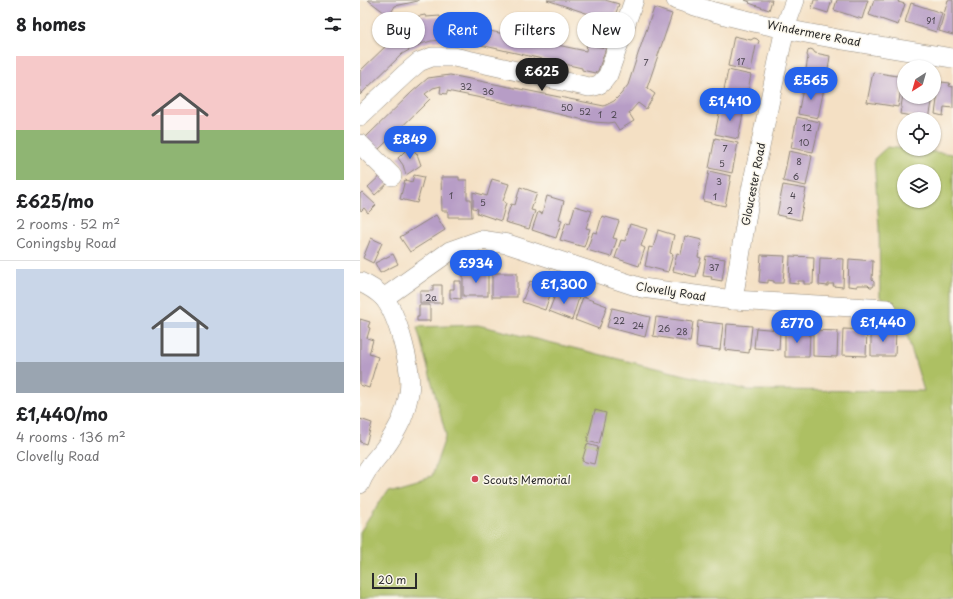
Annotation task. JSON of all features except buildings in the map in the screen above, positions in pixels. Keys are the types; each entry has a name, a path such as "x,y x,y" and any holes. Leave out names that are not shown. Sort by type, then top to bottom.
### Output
{"street":[{"path":"360,116 419,62 432,57 454,56 590,86 597,86 603,82 608,75 634,0"},
{"name":"Windermere Road","path":"676,0 714,12 785,28 953,58"},
{"name":"Gloucester Road","path":"733,300 750,195 785,28 795,0"},
{"path":"360,144 392,176"},
{"name":"Clovelly Road","path":"384,298 450,251 481,240 508,244 642,288 733,300 886,309"},
{"path":"360,282 372,288 384,298 393,314 405,351 409,376 409,392 404,414 386,447 362,476"}],"green space":[{"path":"887,147 897,148 897,156 941,156 941,153 953,154 953,599 360,599 360,532 389,488 432,476 446,435 417,327 478,325 747,390 924,391 903,322 880,297 879,227 874,159"}],"place":[{"name":"Scouts Memorial","path":"475,479"}]}
